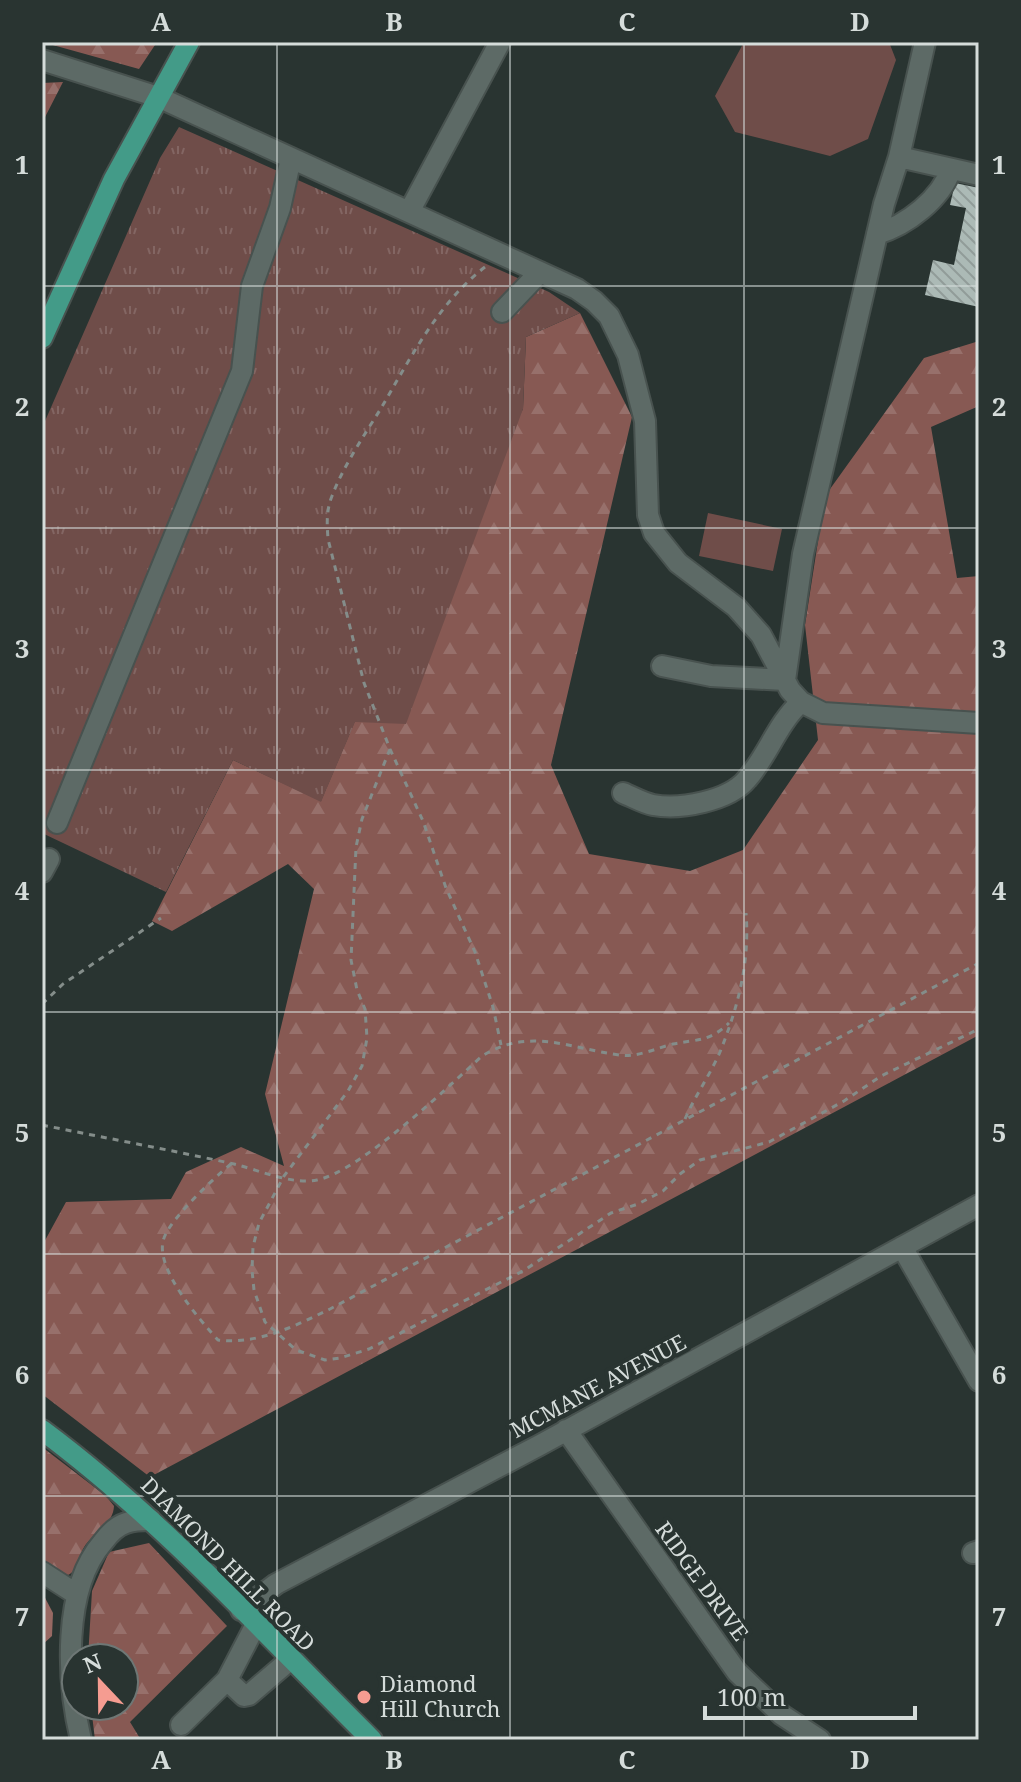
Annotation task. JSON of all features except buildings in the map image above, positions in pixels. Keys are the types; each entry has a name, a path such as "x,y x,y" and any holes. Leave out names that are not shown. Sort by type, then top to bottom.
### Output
{"main road":[{"path":"42,338 114,179 189,42"},
{"name":"DIAMOND HILL ROAD","path":"42,1430 103,1477 151,1520 372,1740"}],"street":[{"path":"409,212 500,42"},
{"path":"785,680 803,554 925,42"},
{"path":"42,60 158,97 577,289 594,301 609,316 635,378 645,421 648,515 654,533 678,563 736,607 765,642 785,680 801,702 823,713 979,723"},
{"path":"899,157 979,175"},
{"path":"57,823 242,371 252,286 280,208 291,158"},
{"path":"877,234 893,229 919,210 941,190 951,169"},
{"path":"502,312 540,272"},
{"path":"765,642 791,639"},
{"path":"662,666 711,676 785,680"},
{"path":"623,793 654,805 697,803 723,796 748,779 789,713 801,702"},
{"name":"MCMANE AVENUE","path":"248,1617 276,1584 979,1205"},
{"path":"902,1247 979,1381"},
{"name":"RIDGE DRIVE","path":"566,1430 737,1672 782,1715 820,1740"},
{"path":"81,1740 72,1679 76,1594 89,1561 112,1531 128,1522 151,1520"},
{"path":"42,1572 76,1594"},
{"path":"181,1725 227,1680 248,1617"},
{"path":"227,1680 244,1696 249,1695 291,1659"}],"path":[{"path":"501,255 462,284 425,334 332,495 327,515 328,539 364,683 475,952 493,1007 501,1045"},
{"path":"390,749 362,819 356,847 351,960 357,990 365,1009 367,1038 362,1066 348,1091 284,1176 259,1223 253,1247 254,1290 265,1322 296,1350 325,1360 369,1349 523,1271 611,1213 663,1191 700,1160 769,1142 844,1101 881,1076 979,1029"},
{"path":"685,1119 719,1053 740,994 746,967 746,913"},
{"path":"42,1004 63,984 161,918"},
{"path":"231,1164 173,1221 163,1240 164,1258 192,1311 218,1340 249,1342 330,1309 979,963"},
{"path":"42,1125 298,1181 319,1180 365,1155 482,1056 501,1045 553,1042 622,1056 703,1041 718,1034 729,1023"}],"green space":[{"path":"42,42 157,42 139,69"},
{"path":"744,42 889,42 896,60 868,139 830,156 735,132 715,96"},
{"path":"63,82 42,123 42,83"},
{"path":"179,127 549,292 580,313 526,337 523,409 406,724 355,722 321,802 233,760 166,892 42,833 42,428 160,158"},
{"path":"580,313 632,417 551,765 589,854 690,871 743,850 818,740 805,625 825,496 924,358 979,341 979,406 931,427 957,578 979,576 979,1035 150,1477 42,1394 42,1246 66,1202 171,1199 186,1172 241,1147 284,1166 265,1094 314,889 288,864 172,931 152,921 233,760 321,801 355,721 523,409 526,337"},
{"path":"708,513 782,529 773,571 699,556"},
{"path":"42,1447 106,1496 114,1506 105,1526 84,1547 76,1568 68,1575 42,1562"},
{"path":"149,1543 227,1626 140,1712 140,1642 89,1642 92,1591 109,1552"},
{"path":"93,1722 130,1722 141,1740 95,1740"}],"shaded area":[{"path":"42,1592 53,1613 52,1636 42,1645"}],"place":[{"name":"Diamond Hill Church","path":"364,1697"}]}
